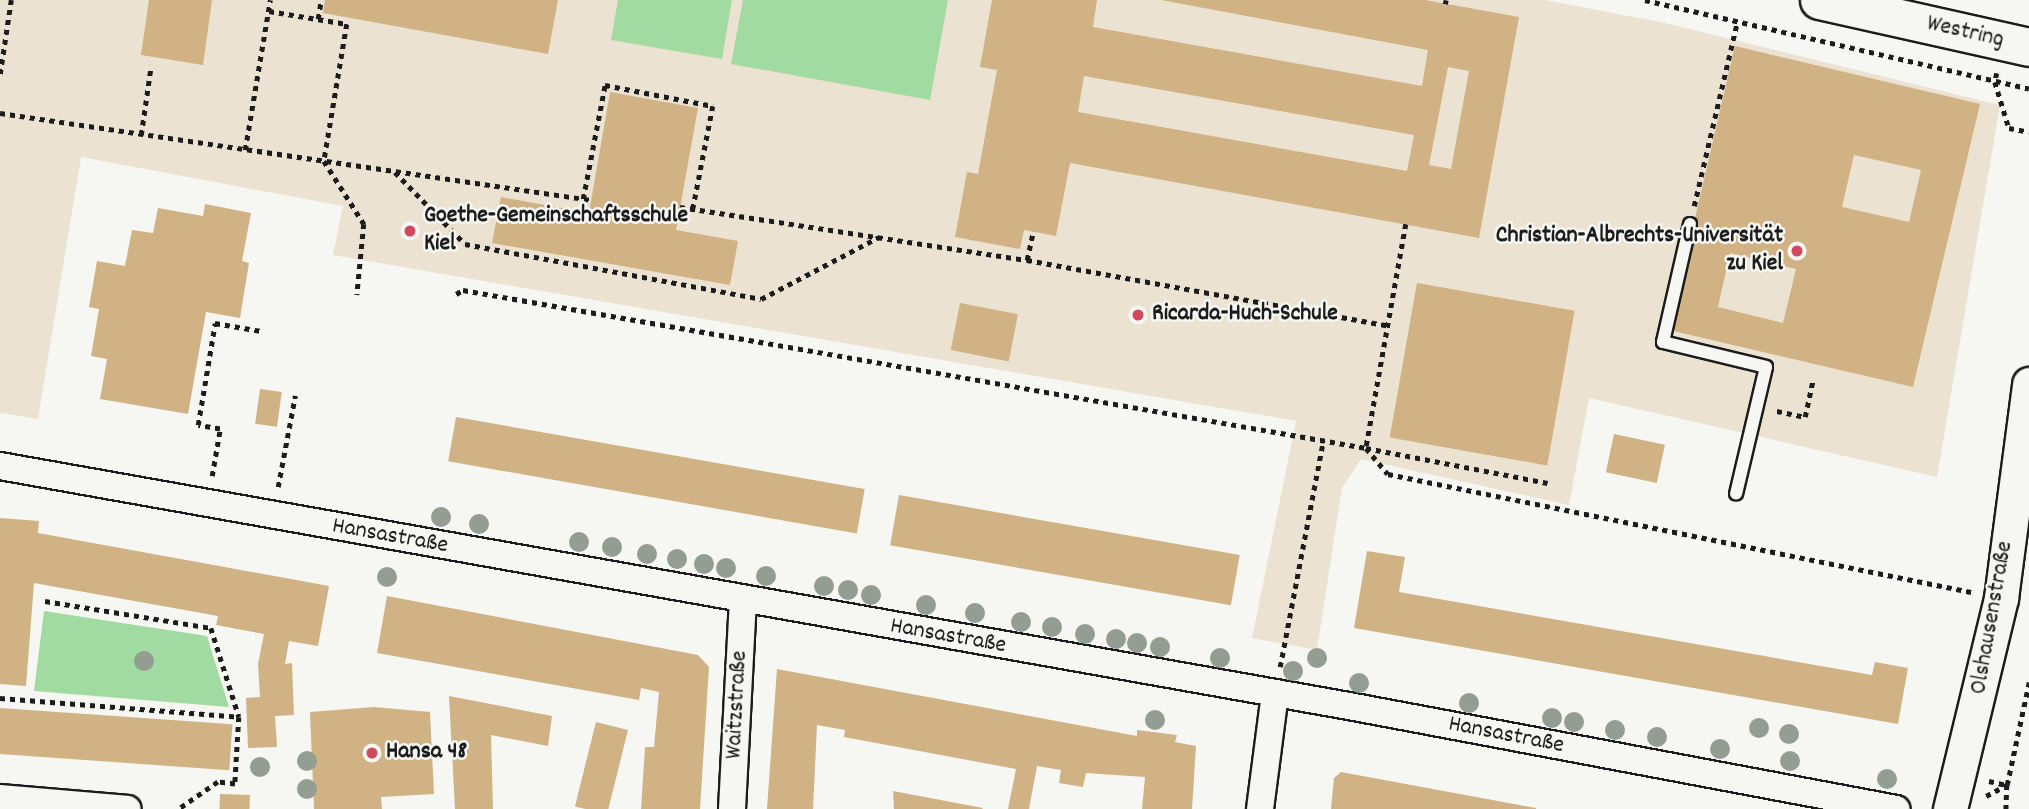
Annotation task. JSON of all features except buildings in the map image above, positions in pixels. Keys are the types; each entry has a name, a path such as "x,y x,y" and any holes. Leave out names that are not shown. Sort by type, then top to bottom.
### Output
{"main road":[{"name":"Westring","path":"1819,0 2029,47"}],"street":[{"name":"Olshausenstraße","path":"1950,809 2001,598 2025,432 2029,384"},
{"name":"Hansastraße","path":"0,466 743,602 1275,693 1896,809"},
{"name":"Waitzstraße","path":"732,809 743,602"},
{"path":"1260,809 1275,693"},
{"path":"0,798 128,809"}],"lane":[{"path":"1690,224 1663,341 1766,367 1736,495"}],"path":[{"path":"0,74 11,0"},
{"path":"245,150 270,0"},
{"path":"318,19 321,0"},
{"path":"1645,0 2029,89"},
{"path":"269,11 347,24 324,161 364,224 356,295"},
{"path":"1690,224 1737,22"},
{"path":"141,135 150,66"},
{"path":"1994,82 2009,128 2029,132"},
{"path":"583,199 605,85 713,106 693,209"},
{"path":"0,113 591,200"},
{"path":"394,171 465,244 761,299 879,237"},
{"path":"680,207 1027,260 1389,326"},
{"path":"1366,448 1406,224"},
{"path":"1027,260 1033,232"},
{"path":"456,294 463,290 1366,448 1548,483"},
{"path":"207,503 220,429 198,425 215,323 261,331"},
{"path":"1780,411 1805,417 1813,380"},
{"path":"273,515 295,396"},
{"path":"1275,693 1322,441"},
{"path":"1366,448 1388,474 2001,598"},
{"path":"45,601 211,628 239,717 235,783 218,782 179,809"},
{"path":"2007,785 2029,682"},
{"path":"0,698 239,717"}],"shaded area":[{"name":"Ricarda-Huch-Schule","path":"0,0 1545,0 1665,23 2000,105 1937,477 1589,398 1569,505 1361,459 1342,488 1317,650 1252,638 1296,421 333,255 343,206 81,157 38,419 0,413"}],"green space":[{"path":"618,0 732,0 722,59 611,40"},
{"path":"743,0 948,0 930,100 731,64"},
{"path":"44,611 207,636 229,707 34,691"}],"place":[{"name":"Goethe-Gemeinschaftsschule Kiel","path":"410,231"},
{"name":"Christian-Albrechts-Universität zu Kiel","path":"1797,251"},
{"name":"Ricarda-Huch-Schule","path":"1138,315"},
{"name":"Hansa 48","path":"372,753"}]}
